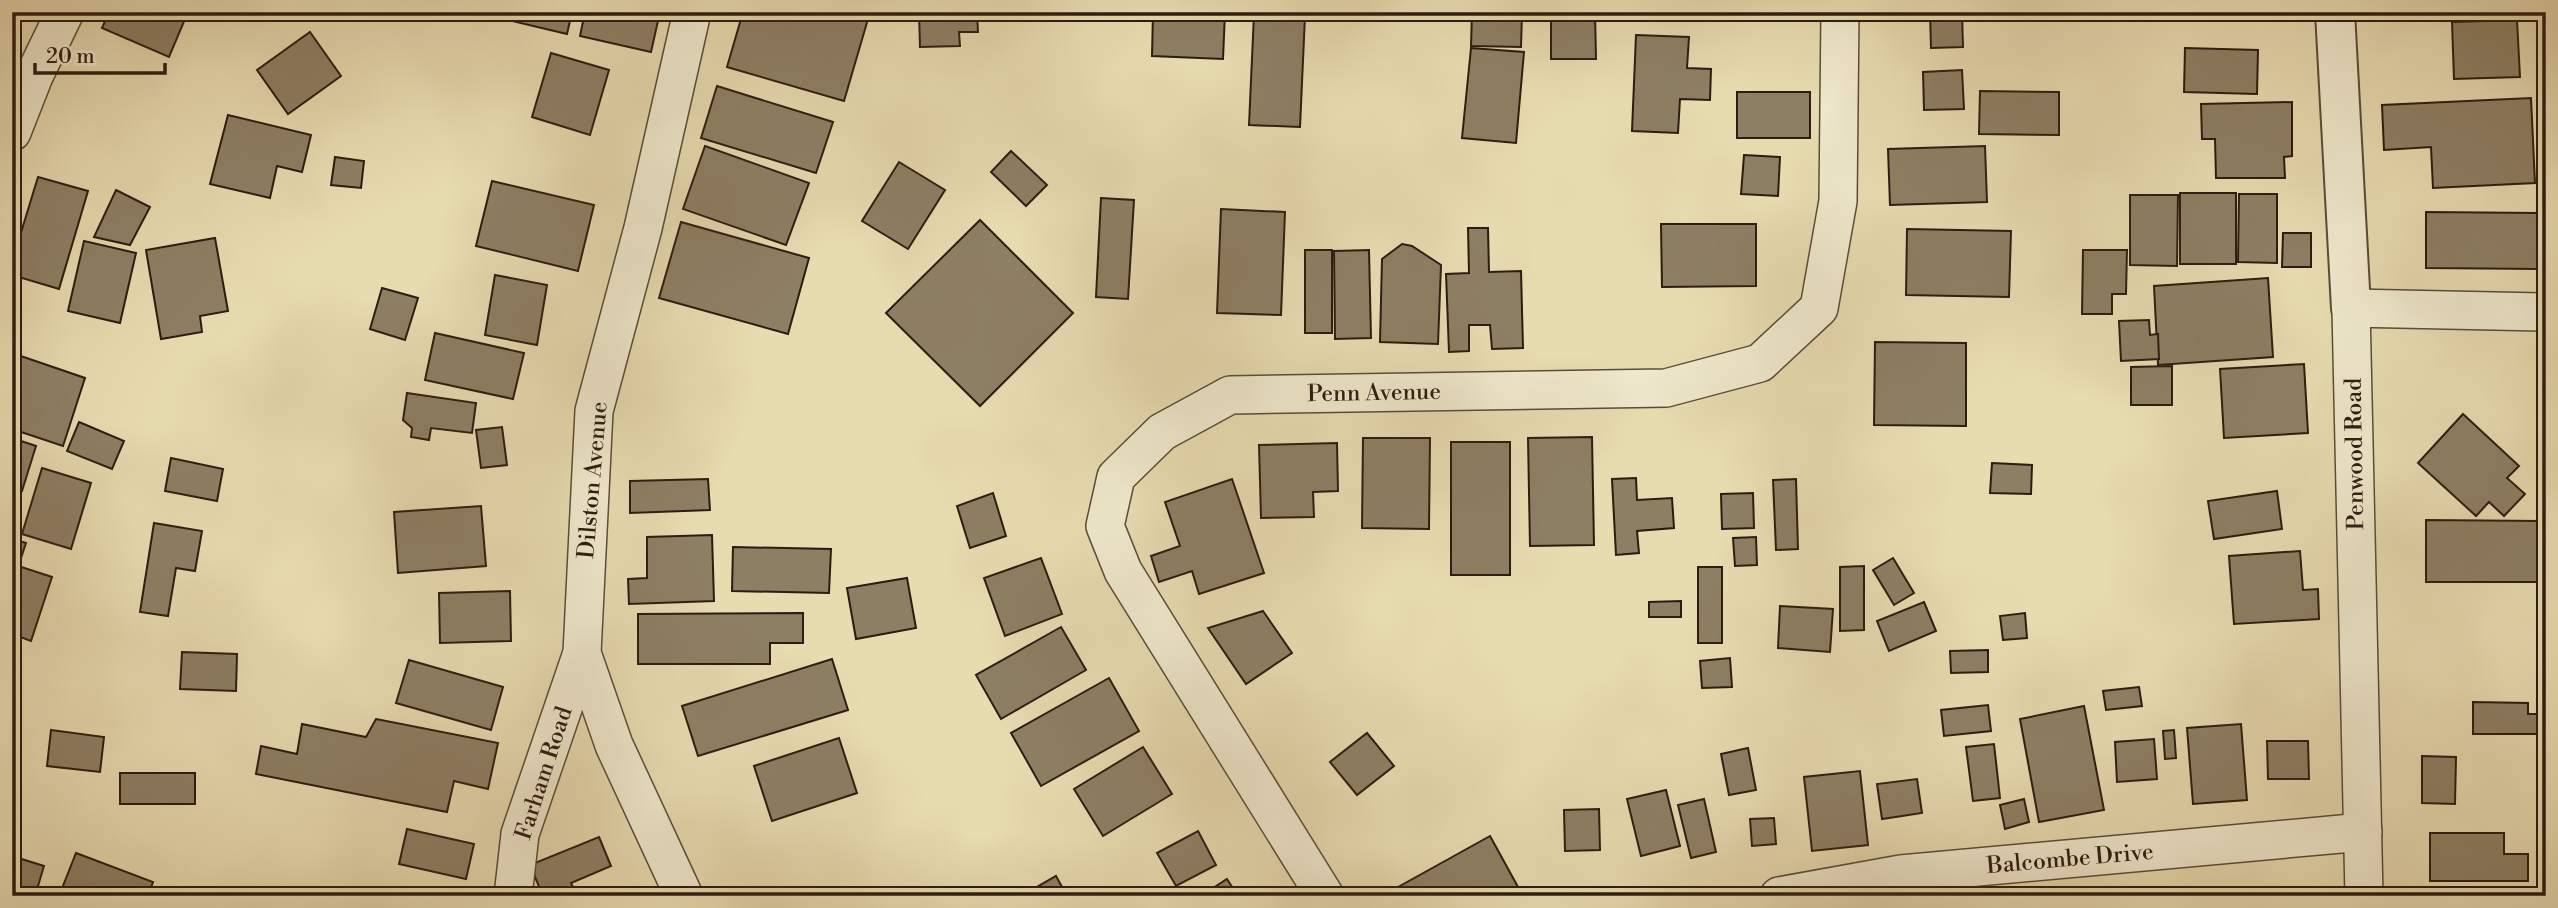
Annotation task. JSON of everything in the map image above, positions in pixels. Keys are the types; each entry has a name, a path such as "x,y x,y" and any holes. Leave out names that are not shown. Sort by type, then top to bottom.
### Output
{"street":[{"path":"12,132 23,72 65,12"},
{"name":"Dilston Avenue","path":"684,896 614,745 582,653 594,411 643,228 692,12"},
{"name":"Penn Avenue","path":"1325,896 1123,571 1105,526 1116,477 1162,432 1230,395 1666,388 1760,363 1819,308 1838,201 1840,12"},
{"name":"Penwood Road","path":"2334,12 2351,308 2364,896"},
{"path":"2351,308 2546,312"},
{"name":"Farham Road","path":"513,896 520,834 582,653"},
{"name":"Balcombe Drive","path":"1779,896 1901,885 2363,832"}],"building":[{"path":"109,12 188,12 169,57 102,28"},
{"path":"474,12 572,12 567,34"},
{"path":"585,12 660,12 651,52 580,36"},
{"path":"743,12 845,12 868,19 844,101 727,67"},
{"path":"919,12 977,12 978,32 959,32 960,46 920,47"},
{"path":"1153,12 1225,12 1223,59 1152,56"},
{"path":"1472,12 1522,12 1521,47 1471,46"},
{"path":"1551,12 1595,12 1596,59 1551,59"},
{"path":"1714,12 1779,12 1779,18"},
{"path":"1930,12 1962,12 1963,47 1931,48"},
{"path":"1254,14 1305,16 1300,127 1249,125"},
{"path":"2517,20 2520,77 2454,79 2452,22"},
{"path":"310,32 341,76 288,114 257,70"},
{"path":"1636,35 1689,37 1687,68 1711,69 1710,100 1680,99 1678,133 1632,131"},
{"path":"1471,48 1524,52 1516,143 1462,138"},
{"path":"2185,48 2258,50 2257,94 2184,92"},
{"path":"551,53 609,70 590,135 532,117"},
{"path":"1962,70 1964,109 1924,110 1923,72"},
{"path":"717,86 833,122 816,173 701,138"},
{"path":"1980,91 2059,92 2059,135 1979,134"},
{"path":"1737,92 1810,92 1810,138 1737,138"},
{"path":"2531,98 2535,183 2433,188 2431,147 2384,150 2382,105"},
{"path":"2292,102 2292,156 2284,157 2285,178 2216,178 2215,139 2202,139 2201,104"},
{"path":"228,115 311,135 302,172 277,166 270,198 210,184"},
{"path":"705,146 809,183 786,245 683,209"},
{"path":"1985,146 1987,202 1890,205 1888,149"},
{"path":"1011,151 1047,185 1026,206 991,172"},
{"path":"1744,155 1780,157 1778,196 1741,194"},
{"path":"335,157 364,161 361,188 331,185"},
{"path":"899,162 945,190 908,249 862,221"},
{"path":"2543,166 2546,166 2546,270 2542,270"},
{"path":"38,177 88,191 59,289 12,275 12,262"},
{"path":"492,181 594,205 578,271 476,246"},
{"path":"116,190 150,207 130,245 94,237"},
{"path":"2180,193 2236,193 2236,264 2180,264"},
{"path":"2239,194 2277,194 2277,263 2238,262"},
{"path":"2130,195 2178,195 2177,266 2130,265"},
{"path":"1101,198 1134,200 1128,299 1096,297"},
{"path":"1221,209 1285,212 1281,315 1217,313"},
{"path":"2426,212 2538,213 2538,269 2426,268"},
{"path":"980,220 1073,313 980,406 886,313"},
{"path":"681,222 809,258 788,334 659,298"},
{"path":"1661,224 1756,224 1756,286 1662,287"},
{"path":"1468,228 1488,228 1489,272 1521,271 1523,348 1492,349 1490,325 1469,325 1469,351 1449,352 1446,274 1469,273"},
{"path":"1907,229 2011,231 2009,297 1906,295"},
{"path":"2283,233 2311,233 2311,267 2282,267"},
{"path":"215,238 228,311 200,316 202,332 161,339 146,250"},
{"path":"84,241 136,253 120,323 68,311"},
{"path":"1402,244 1412,246 1441,265 1438,344 1380,342 1382,259"},
{"path":"1305,250 1332,250 1332,333 1305,333"},
{"path":"1369,250 1371,338 1335,339 1334,251"},
{"path":"2083,250 2127,250 2126,294 2112,294 2112,314 2082,314"},
{"path":"495,275 547,285 537,345 485,335"},
{"path":"2268,278 2273,357 2158,365 2154,286"},
{"path":"382,288 418,298 405,340 370,329"},
{"path":"2149,320 2150,335 2158,334 2159,359 2121,361 2119,321"},
{"path":"435,333 524,353 513,399 425,380"},
{"path":"1875,342 1966,343 1966,426 1874,425"},
{"path":"12,353 85,378 63,446 12,429"},
{"path":"2304,364 2308,433 2224,438 2220,369"},
{"path":"2172,366 2172,405 2131,405 2131,367"},
{"path":"407,393 476,403 472,433 431,428 429,440 411,437 412,428 403,420"},
{"path":"2463,414 2519,466 2507,478 2525,494 2504,516 2489,502 2476,516 2418,463"},
{"path":"2543,415 2546,415 2546,487 2544,487"},
{"path":"79,422 124,441 112,469 67,451"},
{"path":"502,427 507,465 481,468 476,430"},
{"path":"1592,437 1594,545 1530,546 1528,438"},
{"path":"12,438 36,446 22,491 12,488"},
{"path":"1363,438 1430,438 1429,529 1362,528"},
{"path":"1451,442 1510,442 1510,575 1451,575"},
{"path":"1337,443 1338,491 1313,492 1314,517 1261,518 1259,445"},
{"path":"171,458 223,469 217,501 165,491"},
{"path":"1992,463 2032,465 2031,494 1990,493"},
{"path":"42,468 91,483 71,549 22,534"},
{"path":"1636,478 1637,500 1672,498 1674,528 1637,531 1639,553 1616,555 1612,479"},
{"path":"708,479 710,510 630,513 630,481"},
{"path":"1232,479 1264,573 1199,594 1192,571 1159,582 1151,556 1180,546 1165,502"},
{"path":"1796,479 1798,549 1776,550 1773,480"},
{"path":"2277,491 2282,529 2214,539 2208,501"},
{"path":"993,493 1006,536 970,548 957,506"},
{"path":"1753,493 1754,528 1722,529 1721,494"},
{"path":"481,506 486,566 398,573 394,512"},
{"path":"2426,520 2546,521 2546,582 2426,582"},
{"path":"154,523 202,531 195,571 176,568 168,616 140,612"},
{"path":"712,535 714,601 629,604 628,579 647,578 647,537"},
{"path":"1756,537 1757,565 1735,566 1733,538"},
{"path":"12,539 26,543 20,561 12,559"},
{"path":"733,547 831,549 829,593 732,591"},
{"path":"2300,551 2303,590 2318,589 2319,619 2234,624 2229,556"},
{"path":"1041,558 1062,614 1005,636 984,578"},
{"path":"1893,558 1914,593 1894,605 1873,570"},
{"path":"12,564 52,577 31,641 12,634"},
{"path":"1864,566 1864,630 1840,631 1840,567"},
{"path":"1698,567 1722,567 1722,643 1698,643"},
{"path":"907,578 916,628 856,639 847,588"},
{"path":"510,591 511,641 440,643 439,593"},
{"path":"1681,601 1681,617 1649,617 1649,602"},
{"path":"1924,602 1936,631 1889,651 1877,621"},
{"path":"1780,606 1833,609 1830,652 1778,648"},
{"path":"1263,611 1292,653 1246,684 1208,628"},
{"path":"803,613 803,643 770,643 770,664 638,664 638,614"},
{"path":"2025,613 2027,638 2003,640 2000,616"},
{"path":"1061,627 1086,670 1001,719 976,675"},
{"path":"1988,650 1988,672 1951,673 1950,651"},
{"path":"182,652 237,654 236,691 180,689"},
{"path":"1730,658 1732,687 1702,688 1700,661"},
{"path":"832,659 848,710 698,756 682,706"},
{"path":"409,660 503,687 491,730 396,703"},
{"path":"1109,678 1139,731 1041,786 1011,733"},
{"path":"2139,687 2142,706 2106,710 2103,691"},
{"path":"2473,702 2528,703 2528,714 2546,714 2546,734 2473,734"},
{"path":"1988,705 1991,731 1944,736 1941,710"},
{"path":"2084,706 2104,810 2039,822 2020,719"},
{"path":"376,719 498,743 488,789 454,781 447,812 256,774 261,746 297,754 302,724 366,737"},
{"path":"2241,724 2247,800 2193,804 2187,728"},
{"path":"51,730 104,737 100,772 47,766"},
{"path":"2174,730 2176,758 2165,759 2163,731"},
{"path":"1367,733 1394,766 1357,795 1330,762"},
{"path":"839,738 857,793 772,821 754,766"},
{"path":"2154,739 2157,779 2117,782 2115,742"},
{"path":"2267,741 2308,741 2309,779 2268,779"},
{"path":"1994,744 2000,798 1973,801 1966,747"},
{"path":"1143,747 1172,794 1103,836 1074,789"},
{"path":"1748,748 1756,790 1729,795 1721,754"},
{"path":"2422,756 2456,757 2455,804 2422,803"},
{"path":"1860,771 1868,845 1812,851 1804,777"},
{"path":"120,773 195,773 195,804 120,804"},
{"path":"1917,779 1922,813 1882,819 1877,784"},
{"path":"1666,790 1680,846 1641,856 1627,799"},
{"path":"1704,799 1716,852 1691,858 1678,805"},
{"path":"2024,799 2029,822 2005,829 2000,805"},
{"path":"1599,809 1600,850 1565,851 1564,810"},
{"path":"1774,818 1776,844 1752,846 1750,819"},
{"path":"407,829 474,844 466,879 399,864"},
{"path":"1198,831 1216,865 1176,886 1157,853"},
{"path":"2430,833 2504,833 2504,854 2528,854 2528,881 2430,881"},
{"path":"1490,836 1523,896 1382,896"},
{"path":"599,837 611,866 571,883 577,896 543,896 530,865"},
{"path":"76,853 153,882 148,896 59,896"},
{"path":"12,856 44,866 35,896 12,896"},
{"path":"1056,876 1067,896 1032,896 1030,891"},
{"path":"1227,879 1238,896 1201,896"}]}
